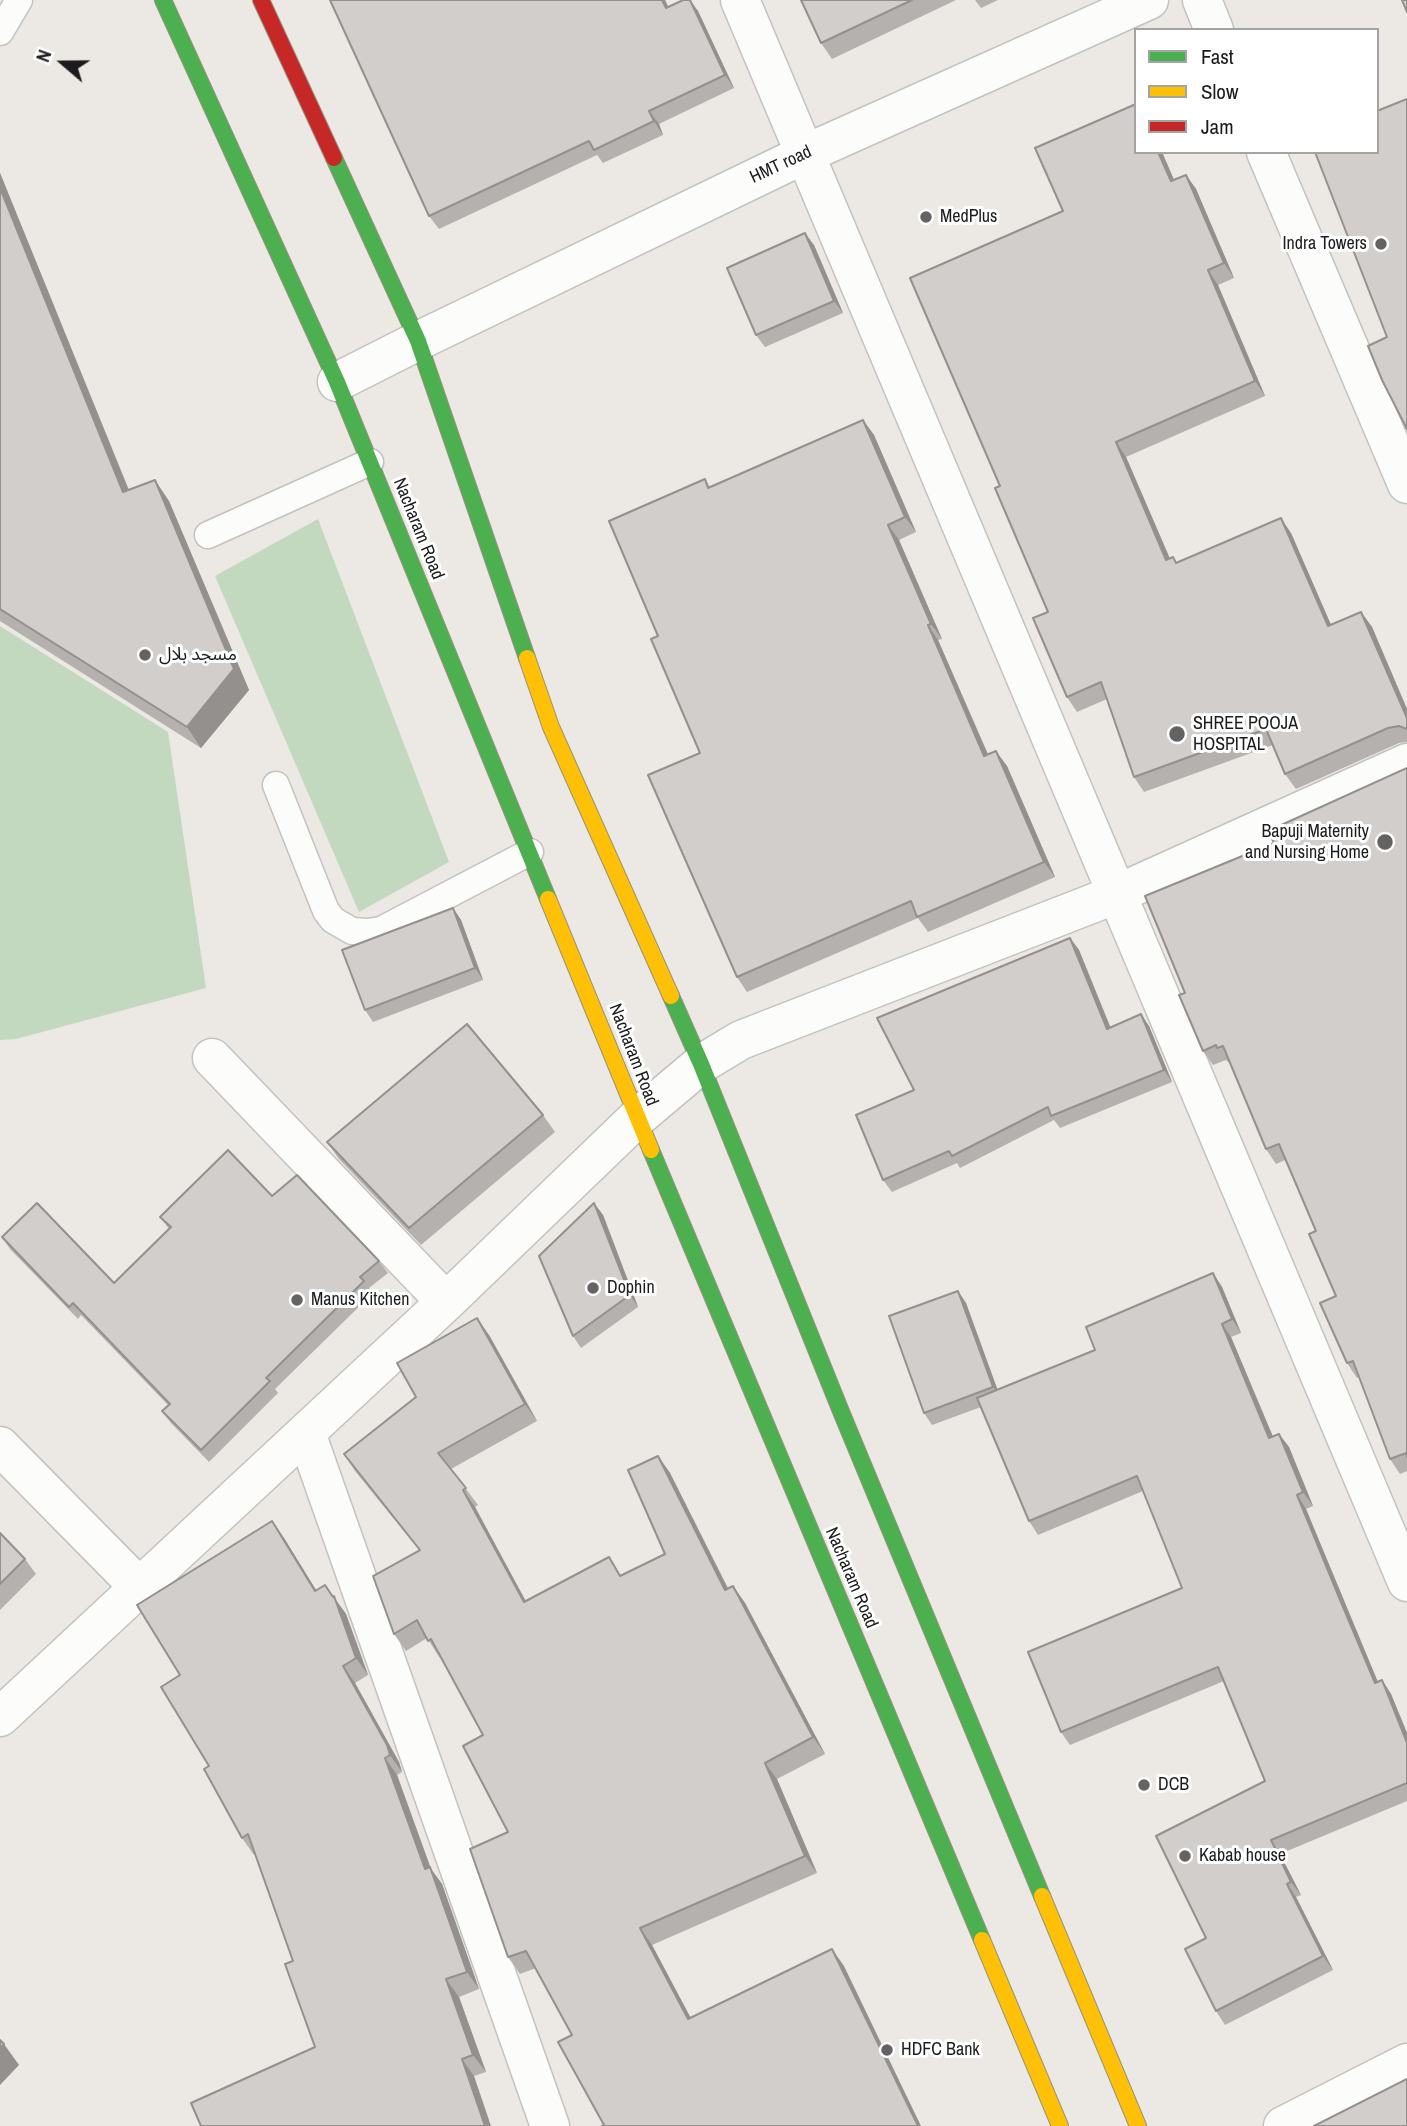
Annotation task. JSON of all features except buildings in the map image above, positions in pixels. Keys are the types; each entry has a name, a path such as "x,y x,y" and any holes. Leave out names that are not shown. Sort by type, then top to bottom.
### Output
{"main road":[{"name":"Nacharam Road","path":"163,0 337,382 637,1118 1060,2126"},
{"path":"261,0 418,341 551,727 701,1064 842,1414 1138,2126"}],"street":[{"path":"740,0 1407,1582"},
{"name":"HMT road","path":"337,382 805,154 1149,0"},
{"path":"1202,0 1213,28"},
{"path":"1267,154 1407,484"},
{"path":"0,1717 446,1302 637,1118 701,1064 741,1040 1117,894 1407,763"},
{"path":"212,1058 446,1302"},
{"path":"306,1433 550,2126"},
{"path":"0,1446 140,1588"},
{"path":"1283,2126 1407,2063"}],"lane":[{"path":"0,32 19,0"},
{"path":"208,535 370,462"},
{"path":"276,785 326,911 341,927 352,930 381,930 530,852"}],"green space":[{"path":"318,519 449,862 359,912 215,576"},
{"path":"0,626 168,732 206,988 16,1039 0,1040"}],"traffic: fast":[{"path":"163,0 337,382 548,899"},
{"path":"334,158 418,341 527,658"},
{"path":"671,996 1042,1896"},
{"path":"651,1150 982,1940"}],"traffic: slow":[{"path":"527,658 551,727 671,996"},
{"path":"548,899 651,1150"},
{"path":"1042,1896 1138,2126"},
{"path":"982,1940 1060,2126"}],"traffic: jam":[{"path":"261,0 334,158"}],"place":[{"name":"MedPlus","path":"926,217"},
{"name":"Indra Towers","path":"1381,244"},
{"name":"مسجد بلال","path":"145,655"},
{"name":"SHREE POOJA HOSPITAL","path":"1177,734"},
{"name":"Bapuji Maternity and Nursing Home","path":"1385,842"},
{"name":"Dophin","path":"593,1288"},
{"name":"Manus Kitchen","path":"297,1300"},
{"name":"DCB","path":"1144,1785"},
{"name":"Kabab house","path":"1185,1856"},
{"name":"HDFC Bank","path":"887,2050"}]}
